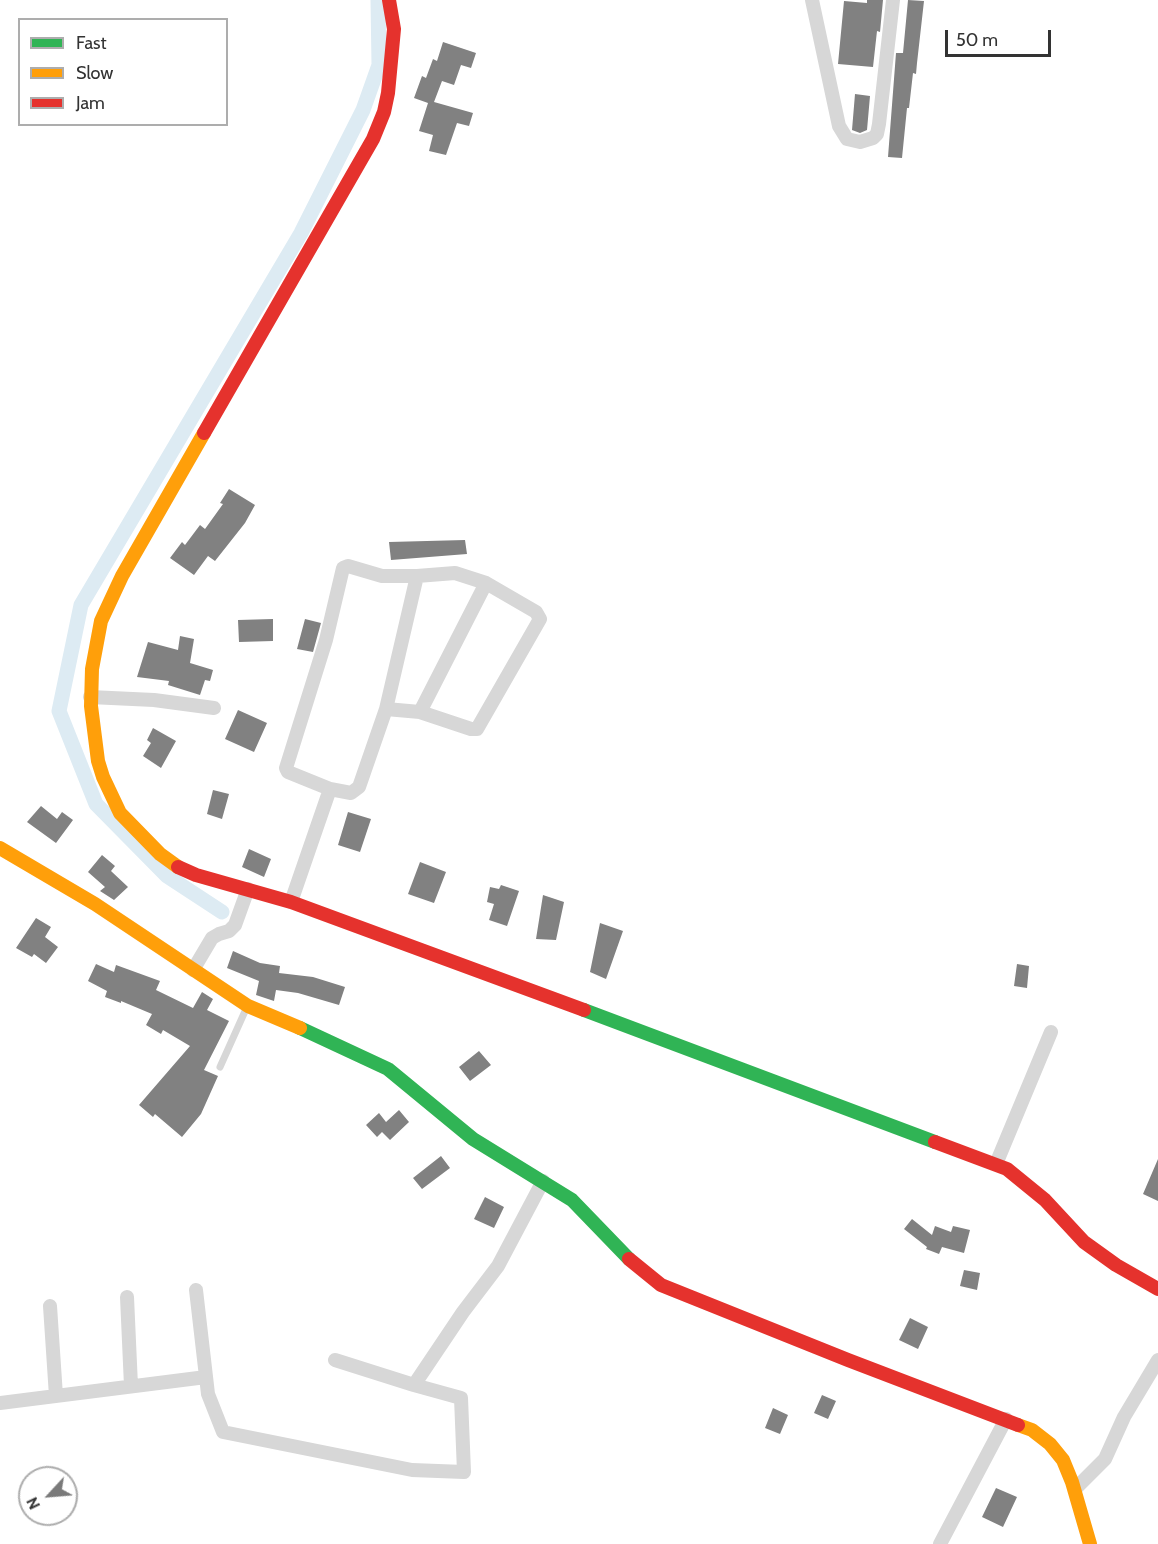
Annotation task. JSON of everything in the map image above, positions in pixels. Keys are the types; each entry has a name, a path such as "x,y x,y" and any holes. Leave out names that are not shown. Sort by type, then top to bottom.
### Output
{"street":[{"path":"389,0 394,29 389,83 384,112 373,139 115,589 101,621 90,697 98,760 103,777 125,820 150,846 177,866 196,875 291,902 996,1164 1029,1185 1084,1242 1102,1256 1158,1289"},
{"path":"812,0 839,126 842,134 852,142 868,140 877,134 893,0"},
{"path":"818,28 822,0"},
{"path":"386,709 420,712 471,729 479,727 539,622 540,617 536,612 486,583 455,573 382,576 348,566 343,568 326,640 286,769 288,772 330,789 351,793 358,789 386,709 417,576"},
{"path":"420,712 486,583"},
{"path":"90,697 154,700 214,708"},
{"path":"291,902 330,789"},
{"path":"0,848 95,904 248,1006 380,1065 424,1097 473,1139 572,1200 636,1267 661,1285 1032,1430 1050,1444 1063,1460 1075,1489 1090,1544"},
{"path":"194,970 212,938 229,931 235,924 248,889"},
{"path":"996,1164 1051,1032"},
{"path":"414,1385 463,1312 498,1266 543,1181"},
{"path":"196,1290 208,1394 223,1432 412,1470 464,1472 461,1398 335,1360"},
{"path":"127,1297 131,1386"},
{"path":"50,1306 56,1396"},
{"path":"1075,1489 1105,1459 1124,1417 1158,1360"},
{"path":"0,1403 206,1377"},
{"path":"940,1544 1006,1419"}],"lane":[{"path":"220,1066 248,1006"}],"building":[{"path":"867,0 883,0 873,67 838,64 844,1 867,3"},
{"path":"908,0 924,1 916,74 913,73 909,108 907,108 902,158 888,157 896,53 903,53"},
{"path":"443,42 476,53 471,68 461,65 454,85 442,81 434,102 473,113 469,126 457,123 446,155 429,151 433,135 419,131 428,103 414,98 422,76 426,78 433,59 437,61"},
{"path":"855,94 870,96 867,130 860,133 852,130"},
{"path":"229,489 255,505 245,523 215,561 208,556 194,575 170,558 182,542 185,545 200,525 205,529 223,504 220,503"},
{"path":"465,540 467,554 391,560 389,542"},
{"path":"273,619 273,641 239,642 238,620"},
{"path":"305,619 321,623 313,652 297,649"},
{"path":"180,636 194,639 190,663 213,670 210,681 205,680 200,695 168,685 169,681 137,677 148,642 178,650"},
{"path":"238,710 267,723 254,752 225,739"},
{"path":"153,728 176,741 161,768 143,756 151,743 147,740"},
{"path":"213,790 229,794 222,819 207,814"},
{"path":"41,806 57,819 62,812 73,820 56,843 27,822"},
{"path":"348,812 371,819 360,852 338,845"},
{"path":"249,849 271,859 264,877 242,867"},
{"path":"102,855 115,866 111,871 128,887 114,900 100,891 105,887 88,872"},
{"path":"420,862 446,872 434,903 408,894"},
{"path":"501,885 519,891 507,926 489,920 494,904 487,902 490,887 499,889"},
{"path":"543,895 564,902 556,940 536,939"},
{"path":"36,918 51,927 45,937 58,947 46,963 34,954 32,957 16,948"},
{"path":"600,923 623,931 606,979 590,972"},
{"path":"233,951 260,963 280,966 279,973 313,977 345,987 339,1005 298,993 276,990 274,1001 256,995 259,981 227,968"},
{"path":"96,964 114,972 116,965 160,981 156,990 193,1008 202,992 213,999 207,1010 229,1021 204,1070 218,1076 201,1114 182,1137 155,1114 153,1117 139,1105 190,1046 163,1030 161,1034 146,1025 152,1014 105,997 107,991 88,981"},
{"path":"1017,964 1029,966 1027,988 1014,986"},
{"path":"479,1051 491,1065 470,1081 459,1067"},
{"path":"399,1110 409,1122 390,1140 382,1132 377,1137 366,1125 379,1113 386,1122"},
{"path":"441,1156 450,1168 422,1189 413,1178"},
{"path":"1158,1159 1158,1201 1143,1194"},
{"path":"485,1197 504,1207 494,1228 474,1219"},
{"path":"912,1219 932,1235 935,1226 951,1232 953,1226 970,1230 964,1253 942,1247 939,1254 926,1249 927,1247 904,1229"},
{"path":"964,1270 980,1273 977,1290 960,1286"},
{"path":"910,1318 928,1327 918,1349 899,1340"},
{"path":"822,1395 836,1401 828,1419 814,1413"},
{"path":"773,1408 788,1415 780,1434 765,1428"},
{"path":"996,1488 1017,1497 1003,1527 982,1517"}],"waterway":[{"path":"222,912 167,876 96,804 59,711 81,605 301,233 363,110 379,65 378,0"}],"traffic: fast":[{"path":"584,1010 935,1142"},
{"path":"300,1028 388,1069 473,1139 572,1200 629,1259"}],"traffic: slow":[{"path":"178,867 160,854 120,813 103,777 98,761 91,706 92,669 101,621 122,576 204,433"},
{"path":"0,848 95,904 248,1006 300,1028"},
{"path":"1018,1425 1032,1430 1050,1444 1063,1460 1072,1482 1090,1544"}],"traffic: jam":[{"path":"204,433 373,139 384,112 388,93 394,29 389,0"},
{"path":"178,867 196,875 291,902 584,1010"},
{"path":"935,1142 1007,1169 1045,1200 1084,1242 1116,1265 1158,1289"},
{"path":"629,1259 661,1285 1018,1425"}]}
